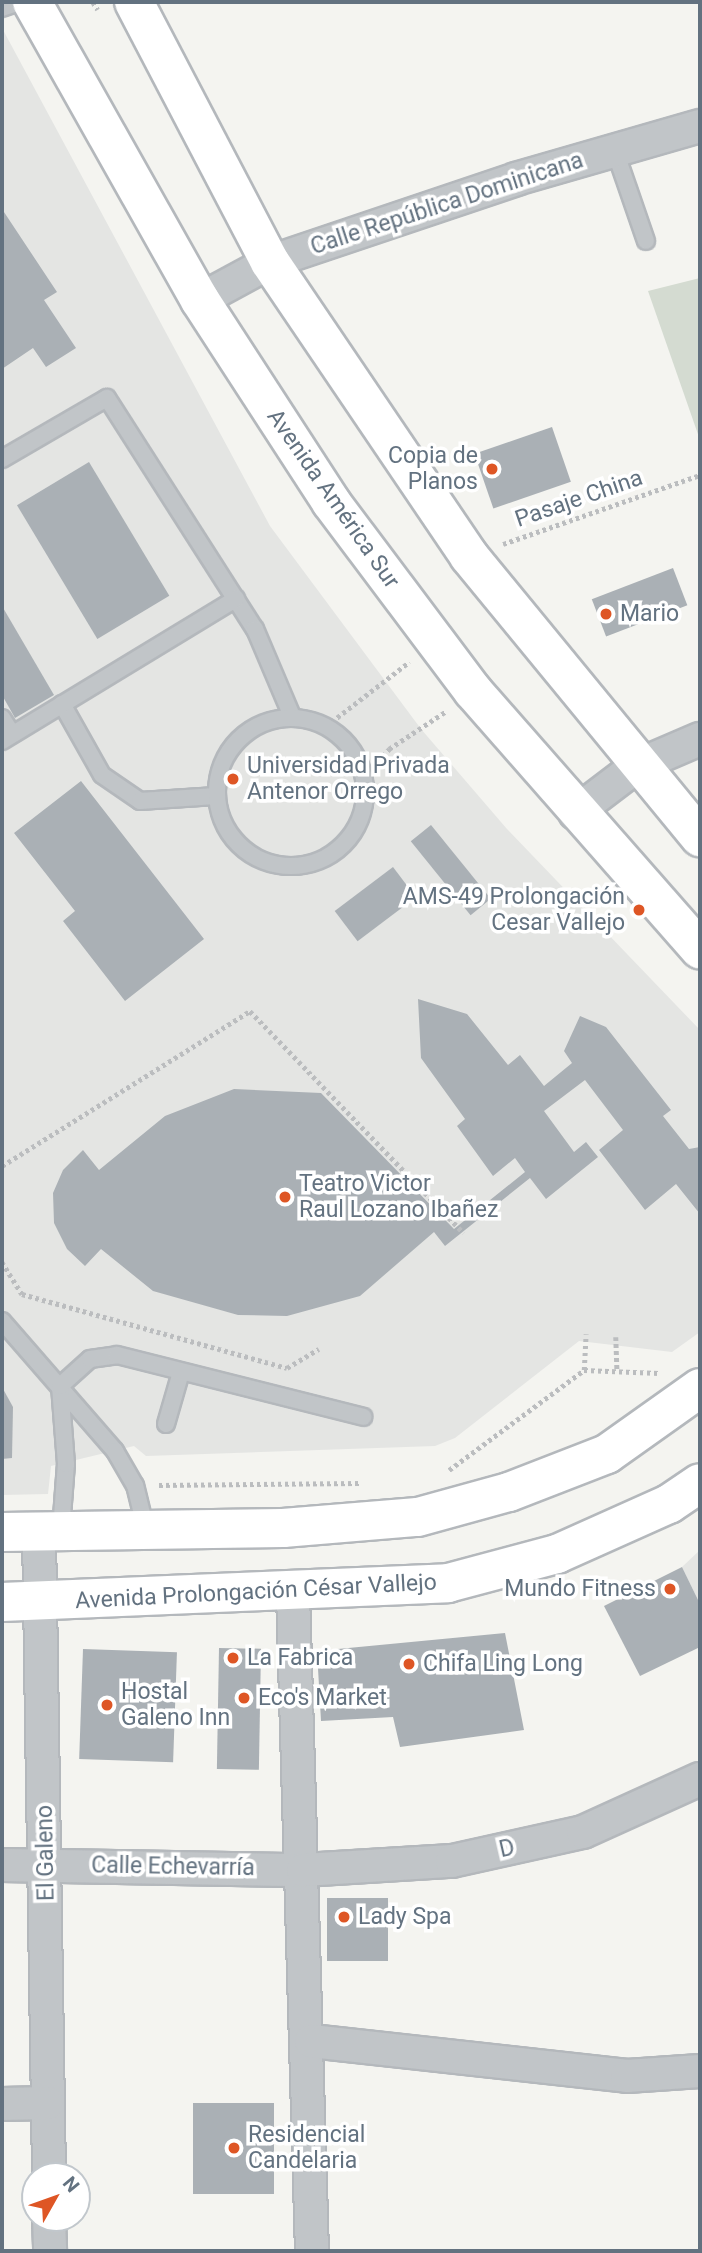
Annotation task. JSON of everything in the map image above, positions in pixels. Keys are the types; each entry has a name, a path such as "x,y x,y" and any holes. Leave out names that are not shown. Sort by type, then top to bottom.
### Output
{"main road":[{"name":"Avenida América Sur","path":"32,2 200,300 331,502 473,691 575,813 700,949"},
{"path":"134,2 270,262 469,556 638,766 700,837"},
{"path":"34,1531 146,1530 418,1517 509,1492 607,1454 693,1394"},
{"name":"Avenida Prolongación César Vallejo","path":"2,1602 293,1593 448,1583 557,1554 669,1504 700,1483"}],"street":[{"name":"Calle República Dominicana","path":"200,300 270,262 700,126"},
{"path":"575,813 638,766 700,739"},
{"name":"El Galeno","path":"34,1531 44,1601 49,2162"},
{"path":"293,1593 311,2041 312,2251"},
{"name":"D","path":"303,1870 453,1861 583,1832 700,1779"},
{"name":"Calle Echevarría","path":"2,1865 303,1870"},
{"path":"311,2041 627,2076 700,2071"},
{"path":"2,2104 48,2103"},
{"path":"50,2232 50,2251"}],"lane":[{"path":"2,8 19,2"},
{"path":"615,151 646,241"},
{"path":"2,459 107,398 236,599 292,716"},
{"path":"2,718 7,738 236,599"},
{"path":"62,704 102,775 140,801 216,796"},
{"path":"292,716 326,726 351,747 364,777 364,807 352,835 330,856 301,866 271,864 244,849 225,826 216,796 220,766 237,739 262,722 292,716"},
{"path":"2,1321 60,1386 135,1485 146,1530"},
{"path":"60,1386 90,1359 117,1354 363,1417"},
{"path":"166,1424 181,1372"},
{"path":"34,1531 66,1464 60,1386"}],"path":[{"name":"Pasaje China","path":"469,556 700,475"},
{"path":"326,726 435,642"},
{"path":"364,777 389,749 473,691"},
{"path":"2,1166 250,1011 464,1233"},
{"path":"2,1262 22,1294 287,1368 319,1349"},
{"path":"584,1370 586,1334"},
{"path":"616,1337 617,1371"},
{"path":"443,1475 584,1370 663,1373 693,1394"},
{"path":"135,1485 364,1483"}],"shaded area":[{"name":"Universidad Privada Antenor Orrego","path":"2,28 270,526 421,729 507,829 700,1030 700,1332 672,1352 579,1341 455,1438 435,1446 146,1456 134,1446 51,1466 48,1494 2,1495"},
{"path":"700,278 700,440 648,291"},
{"path":"700,1550 700,1604 682,1567"}],"building":[{"path":"2,209 57,292 44,300 76,348 46,367 33,348 2,369"},
{"path":"552,427 571,482 493,509 474,454"},
{"path":"89,462 169,596 97,639 17,505"},
{"path":"673,568 687,605 606,637 592,599"},
{"path":"2,606 54,695 15,718 2,695"},
{"path":"81,781 204,939 125,1001 63,921 75,911 14,833"},
{"path":"431,825 491,899 471,915 411,841"},
{"path":"393,867 416,897 358,941 335,911"},
{"path":"418,999 467,1014 508,1065 520,1055 544,1086 572,1063 564,1051 580,1016 606,1027 671,1110 663,1116 689,1149 700,1147 700,1214 676,1184 645,1210 599,1150 623,1130 585,1080 544,1111 574,1152 586,1142 598,1157 546,1199 530,1178 445,1246 434,1232 360,1296 287,1316 238,1315 153,1291 101,1249 85,1266 67,1249 54,1223 53,1193 63,1170 83,1150 99,1170 165,1116 234,1089 321,1093 454,1229 525,1172 515,1158 493,1176 457,1126 465,1119 421,1058"},
{"path":"2,1387 13,1407 12,1458 2,1459"},
{"path":"682,1567 700,1604 700,1647 640,1676 604,1606"},
{"path":"505,1633 524,1730 400,1747 393,1717 321,1721 317,1651"},
{"path":"219,1648 261,1649 259,1770 217,1769"},
{"path":"83,1649 177,1652 173,1762 79,1759"},
{"path":"327,1898 388,1898 388,1961 327,1961"},
{"name":"Residencial Candelaria","path":"193,2103 274,2103 274,2194 193,2194"}],"place":[{"name":"Copia de Planos","path":"492,469"},
{"name":"Mario","path":"606,614"},
{"name":"Universidad Privada Antenor Orrego","path":"233,779"},
{"name":"AMS-49 Prolongación Cesar Vallejo","path":"639,910"},
{"name":"Teatro Victor Raul Lozano Ibañez","path":"285,1197"},
{"name":"Mundo Fitness","path":"670,1589"},
{"name":"La Fabrica","path":"233,1658"},
{"name":"Chifa Ling Long","path":"409,1664"},
{"name":"Eco's Market","path":"244,1698"},
{"name":"Hostal Galeno Inn","path":"107,1705"},
{"name":"Lady Spa","path":"344,1917"},
{"name":"Residencial Candelaria","path":"234,2148"}]}
